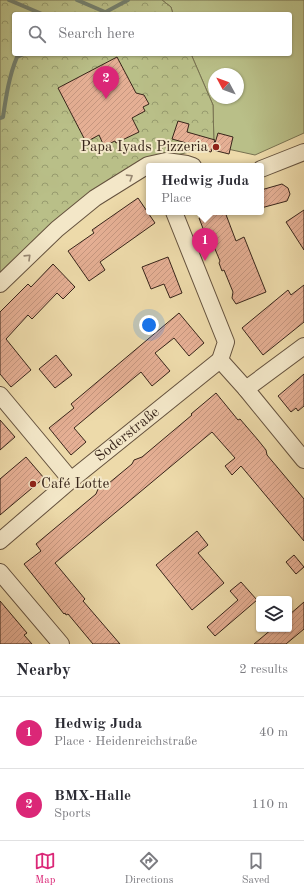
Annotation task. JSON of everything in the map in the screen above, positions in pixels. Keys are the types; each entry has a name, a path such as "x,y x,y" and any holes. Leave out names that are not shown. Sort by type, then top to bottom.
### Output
{"street":[{"path":"264,168 304,152"},
{"path":"162,163 176,163"},
{"path":"0,284 62,224 95,198 146,168"},
{"path":"175,215 226,342 220,360 246,389 304,460"},
{"path":"246,389 304,346"},
{"name":"Soderstraße","path":"0,541 71,480 220,360"},
{"path":"0,395 71,480"},
{"path":"0,572 61,644"}],"green space":[{"path":"0,0 162,0 171,7 172,12 12,12 12,56 192,56 208,93 208,104 213,105 214,146 144,163 0,278"},
{"path":"162,0 304,0 304,133 255,155 214,146 213,104 244,104 244,68 208,68 208,93 192,56 292,56 292,12 172,12 171,7"}],"building":[{"path":"117,57 136,93 144,95 149,104 143,107 145,111 132,118 139,132 116,143 115,141 104,146 99,135 86,142 58,88"},
{"path":"178,121 189,124 187,132 215,140 211,152 200,149 201,147 172,139"},
{"path":"218,133 233,137 229,154 213,150"},
{"path":"282,184 288,188 290,194 287,201 264,207 264,189"},
{"path":"138,198 146,210 146,215 150,215 155,223 100,262 105,270 89,281 68,251 94,233 92,230"},
{"path":"304,210 304,250 286,222"},
{"path":"201,215 226,215 236,241 244,237 266,292 236,304 232,298 233,292 224,270 222,271 219,263 220,261 207,230 204,231 199,218 202,217"},
{"path":"168,257 182,293 170,298 164,284 151,289 142,267"},
{"path":"53,264 75,287 63,299 57,293 32,319 28,315 6,339 31,370 11,387 0,374 0,312 28,284 31,287"},
{"path":"304,285 304,322 263,355 242,328 288,290 291,295"},
{"path":"179,313 204,343 189,356 174,338 155,353 170,371 152,386 141,372 74,428 86,442 71,455 49,428 74,408 71,404"},
{"path":"56,355 72,375 55,388 39,369"},
{"path":"304,374 304,406 298,411 296,408 291,412 278,396"},
{"path":"216,393 238,420 240,419 258,440 266,450 267,455 304,499 304,541 241,466 232,475 225,466 235,458 212,432 55,563 85,599 83,601 120,644 93,644 68,614 64,614 24,564 41,551 36,544 96,494 98,489 103,488 132,464 134,460 142,457"},
{"path":"0,420 15,437 0,450"},
{"path":"26,457 44,478 0,515 0,479"},
{"path":"197,531 208,545 198,553 224,583 192,610 156,565"},
{"path":"294,555 304,567 296,574 286,562"},
{"path":"241,582 256,599 256,601 215,636 207,627 238,600 230,591"},
{"path":"0,601 27,633 24,635 32,644 0,644"},
{"path":"304,602 304,629 286,644 254,644 268,632 292,632 292,612"}],"waterway":[{"path":"9,0 37,12"},
{"path":"77,0 105,12"},
{"path":"106,12 128,0"},
{"path":"0,118 3,117 8,87 14,64 17,57 19,56"}],"place":[{"name":"BMX-Halle","path":"106,99"},
{"name":"Papa Iyads Pizzeria","path":"216,147"},
{"name":"Hedwig Juda","path":"205,261"},
{"name":"Café Lotte","path":"33,484"}]}
